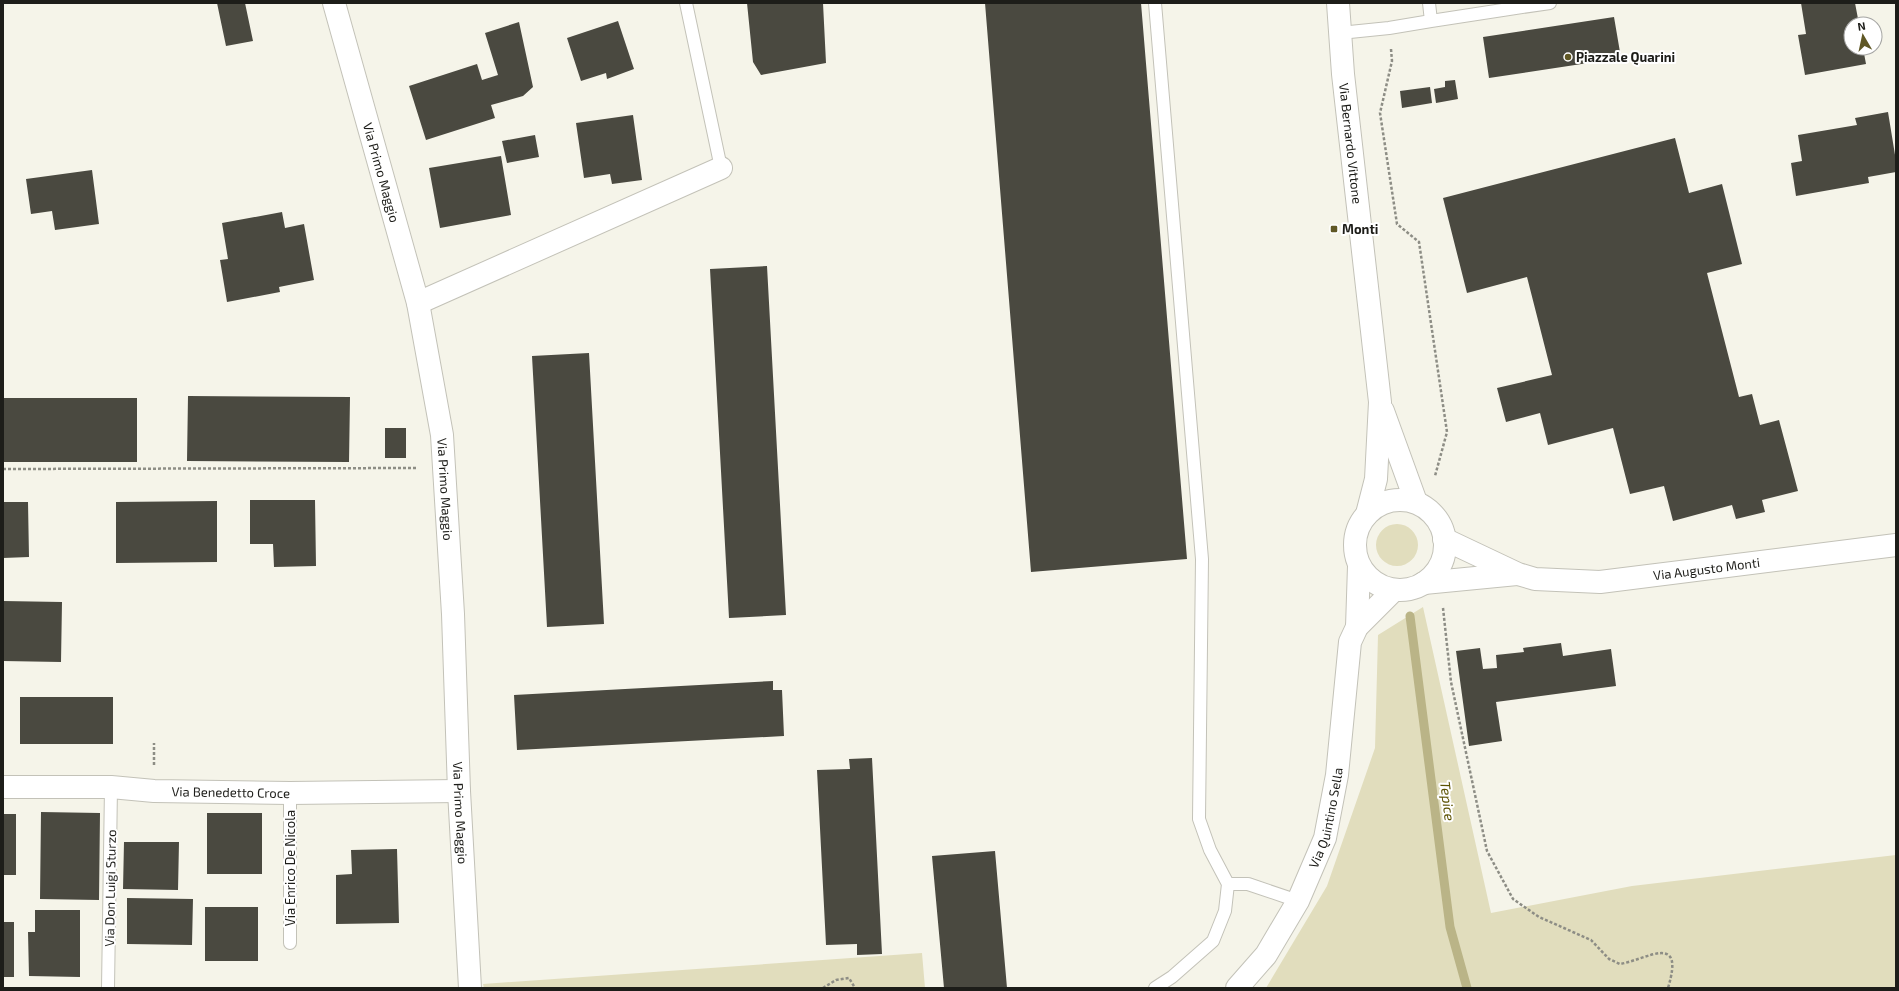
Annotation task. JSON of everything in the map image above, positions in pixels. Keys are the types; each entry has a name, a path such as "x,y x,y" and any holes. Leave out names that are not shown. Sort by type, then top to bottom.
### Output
{"street":[{"name":"Via Primo Maggio","path":"334,3 418,303 442,435 456,681 459,791 470,988"},
{"name":"Via Bernardo Vittone","path":"1338,3 1343,74 1380,402 1376,479 1367,514"},
{"path":"418,303 721,168"},
{"name":"Via Bernardo Vittone","path":"1380,402 1421,505"},
{"path":"1392,500 1404,500 1421,505 1437,519 1443,532 1445,545 1442,559 1435,573 1424,583 1409,589 1394,590 1380,585 1368,577 1359,566 1355,553 1355,539 1358,525 1367,514 1378,505 1392,500"},
{"name":"Via Augusto Monti","path":"1444,539 1518,574 1535,580 1600,582 1896,545"},
{"name":"Via Quintino Sella","path":"1357,627 1359,566"},
{"name":"Via Augusto Monti","path":"1424,583 1518,574"},
{"name":"Via Quintino Sella","path":"1237,988 1266,955 1298,901 1325,838 1337,775 1350,642 1357,627 1394,590"},
{"name":"Via Benedetto Croce","path":"3,787 111,787 154,791 290,793 459,791"}],"lane":[{"path":"686,3 721,168"},
{"path":"1155,988 1172,977 1213,941 1225,911 1228,884 1210,850 1199,820 1202,559 1156,3"},
{"path":"1429,3 1431,21"},
{"path":"1340,33 1389,28 1509,6 1550,3"},
{"name":"Via Don Luigi Sturzo","path":"108,988 111,787"},
{"name":"Via Enrico De Nicola","path":"290,793 290,943"},
{"path":"1228,884 1248,884 1298,901"}],"path":[{"path":"1389,28 1392,61 1380,113 1397,224 1419,242 1447,432 1421,505"},
{"path":"3,469 445,468"},
{"path":"1442,602 1451,682 1487,851 1513,899 1539,917 1591,940 1609,959 1620,964 1650,954 1664,952 1668,954 1672,960 1671,979 1668,988"},
{"path":"823,988 836,980 849,978 855,988"}],"shaded area":[{"path":"1397,524 1412,530 1418,545 1412,560 1397,566 1382,560 1376,545 1382,530"},
{"path":"1423,607 1491,913 1632,886 1896,855 1896,988 1266,988 1327,886 1375,748 1378,635"},
{"path":"922,953 925,988 484,988 483,984"}],"building":[{"path":"217,3 245,3 253,41 226,46"},
{"path":"747,3 823,3 826,63 761,75 753,62"},
{"path":"985,3 1141,3 1187,559 1031,572"},
{"path":"1801,3 1855,3 1857,16 1843,16 1843,56 1864,56 1866,64 1805,75 1798,35 1806,34"},
{"path":"1614,17 1621,58 1489,78 1483,37"},
{"path":"618,21 634,69 607,79 606,73 581,81 567,38"},
{"path":"519,22 533,87 523,96 491,105 495,118 426,140 409,86 477,64 482,80 498,75 485,33"},
{"path":"1455,80 1458,99 1436,103 1434,89 1445,87 1445,81"},
{"path":"1430,87 1432,103 1402,108 1400,91"},
{"path":"1888,112 1896,161 1896,172 1868,177 1869,183 1796,196 1791,163 1802,161 1798,135 1857,125 1855,118"},
{"path":"633,115 642,180 612,184 610,174 584,178 576,123"},
{"path":"535,135 539,157 507,163 502,141"},
{"path":"1675,138 1689,193 1722,184 1742,264 1707,273 1739,397 1752,394 1760,425 1779,420 1798,491 1762,500 1765,512 1736,519 1732,505 1673,521 1664,486 1630,494 1613,428 1548,445 1540,413 1506,422 1497,388 1552,375 1527,277 1467,293 1443,198"},
{"path":"501,156 511,215 440,228 429,168"},
{"path":"92,170 99,224 55,230 52,211 31,214 26,179"},
{"path":"282,212 285,228 304,224 314,280 279,287 280,292 227,302 220,260 228,259 222,223"},
{"path":"767,266 786,615 729,618 710,269"},
{"path":"589,353 604,624 547,627 532,356"},
{"path":"188,396 350,397 349,462 187,461"},
{"path":"3,398 137,398 137,462 3,462"},
{"path":"385,428 406,428 406,458 385,458"},
{"path":"250,500 315,500 316,566 274,567 273,544 250,544"},
{"path":"217,501 217,562 116,563 116,502"},
{"path":"3,502 28,502 29,557 3,558"},
{"path":"3,601 62,602 61,662 3,661"},
{"path":"1561,643 1563,656 1611,649 1616,686 1496,702 1502,741 1469,746 1456,651 1480,648 1483,669 1497,668 1496,655 1524,652 1523,648"},
{"path":"773,681 773,690 782,690 784,736 517,750 514,695"},
{"path":"20,697 113,697 113,744 20,744"},
{"path":"872,758 882,954 857,955 857,944 826,945 817,770 850,769 849,759"},
{"path":"41,812 100,813 99,900 40,899"},
{"path":"207,813 262,813 262,874 207,874"},
{"path":"3,814 16,814 16,875 3,875"},
{"path":"124,842 179,842 178,890 123,889"},
{"path":"397,849 399,923 336,924 336,875 352,874 351,850"},
{"path":"995,851 1007,988 944,988 932,856"},
{"path":"127,898 193,899 192,945 127,944"},
{"path":"205,907 258,907 258,961 205,961"},
{"path":"35,910 80,910 80,977 29,976 28,932 35,932"},
{"path":"3,922 14,922 14,977 3,977"}],"waterway":[{"name":"Tepice","path":"1410,616 1450,927 1467,988"}],"place":[{"name":"Piazzale Quarini","path":"1568,57"},
{"name":"Monti","path":"1334,229"}]}
